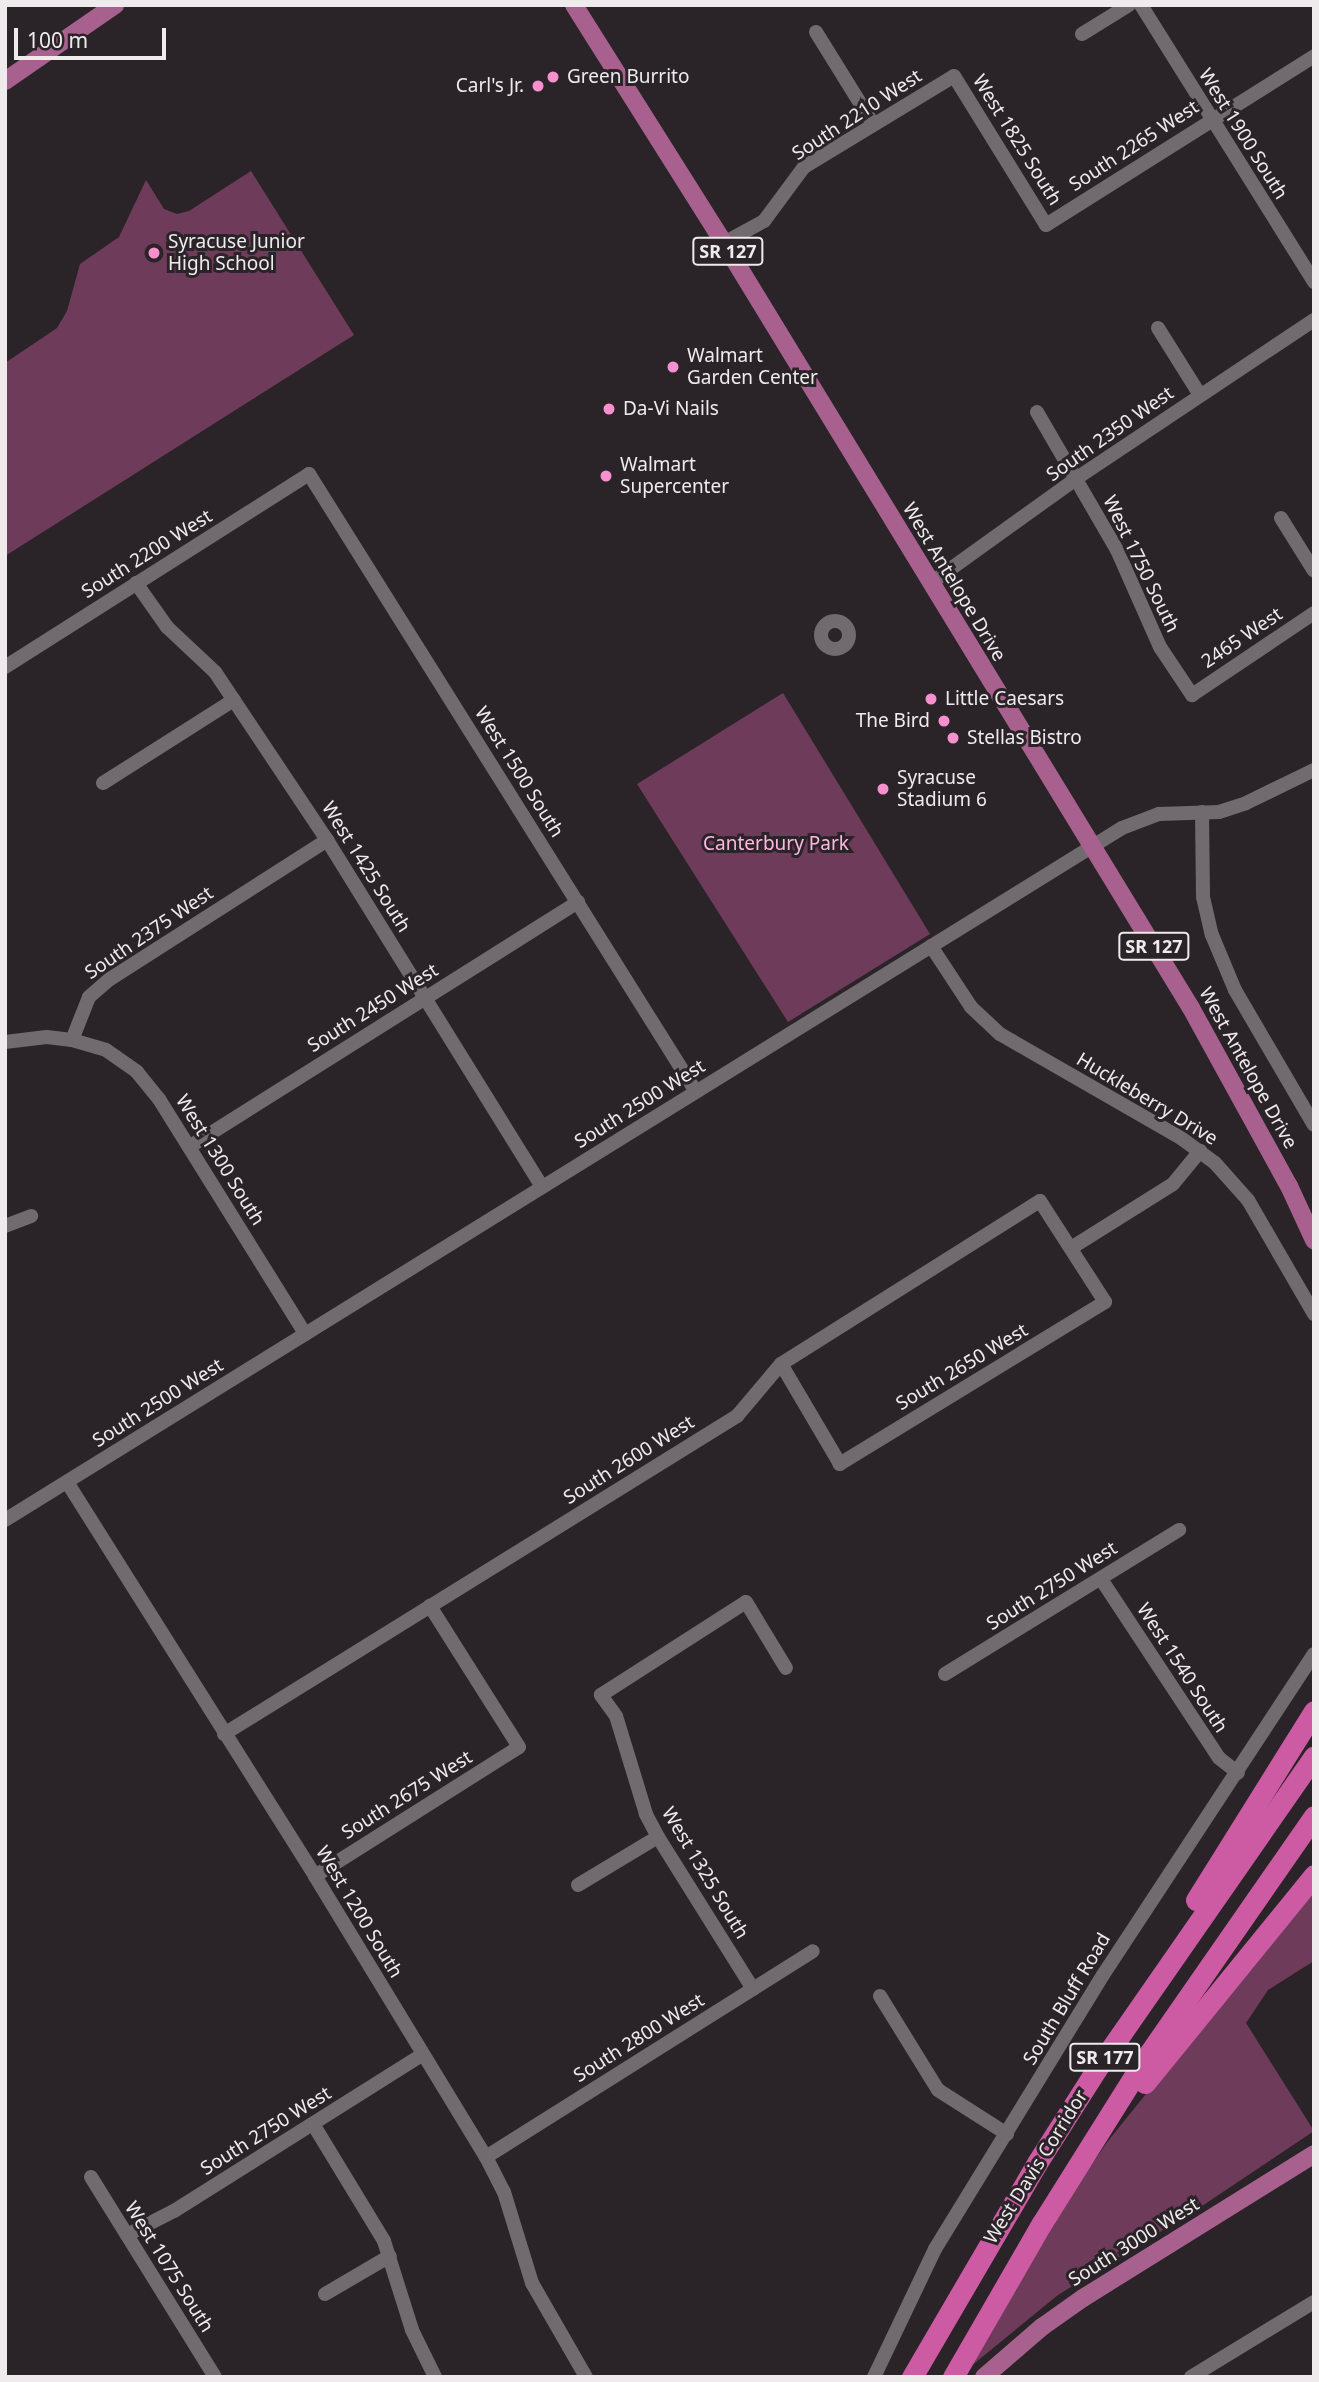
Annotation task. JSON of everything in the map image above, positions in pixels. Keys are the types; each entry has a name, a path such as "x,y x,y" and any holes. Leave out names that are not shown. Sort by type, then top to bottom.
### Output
{"highway":[{"path":"1054,2138 1072,2096 1314,1712"},
{"name":"West Davis Corridor","path":"913,2374 1054,2138 1136,2009 1314,1756"},
{"name":"West Davis Corridor","path":"953,2377 1079,2163 1142,2065 1314,1816"},
{"path":"1079,2163 1314,1875"}],"main road":[{"path":"5,81 115,5"},
{"name":"West Antelope Drive","path":"574,5 724,243 1198,1019 1289,1185 1314,1240"},
{"name":"West Antelope Drive","path":"1289,1185 1314,1207"},
{"name":"South 3000 West","path":"992,2374 1062,2312 1314,2154"}],"street":[{"path":"1082,34 1129,5"},
{"name":"West 1900 South","path":"1141,5 1314,282"},
{"path":"816,33 873,124"},
{"name":"South 2265 West","path":"1046,225 1314,56"},
{"name":"South 2210 West","path":"724,243 745,234 764,221 804,167 954,76"},
{"name":"West 1825 South","path":"954,76 1046,225"},
{"name":"South 2350 West","path":"931,583 1077,478 1314,320"},
{"path":"1158,328 1200,395"},
{"name":"West 1750 South","path":"1037,412 1117,550 1160,647 1192,695"},
{"name":"South 2200 West","path":"5,667 309,474"},
{"name":"West 1500 South","path":"309,474 696,1092"},
{"path":"1281,518 1314,571"},
{"name":"West 1425 South","path":"136,583 167,627 215,672 234,700 327,840 542,1187"},
{"name":"2465 West","path":"1192,695 1314,613"},
{"path":"103,783 234,700"},
{"name":"South 2500 West","path":"5,1520 1093,846 1146,817 1172,812 1219,812 1246,803 1314,769"},
{"path":"1202,812 1203,897 1212,935 1235,990 1314,1125"},
{"name":"South 2375 West","path":"72,1040 89,997 110,979 327,840"},
{"name":"South 2450 West","path":"188,1147 578,902"},
{"name":"Huckleberry Drive","path":"931,946 971,1007 1000,1034 1200,1151 1227,1175 1248,1200 1314,1314"},
{"path":"5,1042 47,1037 72,1040"},
{"name":"West 1300 South","path":"72,1040 106,1050 137,1072 159,1099 305,1334"},
{"path":"1071,1248 1173,1184 1200,1151"},
{"name":"South 2600 West","path":"224,1734 737,1416 781,1364 1040,1201 1071,1248"},
{"path":"5,1226 31,1216"},
{"name":"South 2650 West","path":"781,1364 840,1464 1105,1303 1071,1248"},
{"name":"West 1200 South","path":"67,1482 315,1876 486,2157 504,2192 532,2283 586,2377"},
{"name":"South 2750 West","path":"945,1674 1179,1530"},
{"name":"West 1540 South","path":"1101,1579 1219,1758 1238,1773"},
{"name":"West 1325 South","path":"752,1989 646,1814 616,1716 601,1695 746,1602 786,1668"},
{"name":"South 2675 West","path":"315,1876 519,1746 430,1606"},
{"name":"South Bluff Road","path":"874,2377 935,2249 1110,1964 1314,1654"},
{"path":"578,1885 658,1837"},
{"name":"South 2800 West","path":"486,2157 813,1951"},
{"path":"880,1996 938,2090 1007,2134"},
{"name":"South 2750 West","path":"127,2235 174,2211 422,2055"},
{"path":"313,2124 384,2241 412,2330 435,2377"},
{"name":"West 1075 South","path":"90,2177 215,2377"},
{"path":"325,2294 390,2256"},
{"path":"1191,2377 1314,2302"}],"green space":[{"name":"Syracuse Junior High School","path":"251,171 354,335 5,556 5,363 57,328 67,311 80,264 119,237 146,180 164,209 177,214 189,211"},
{"name":"Canterbury Park","path":"783,693 930,934 788,1022 637,784"},
{"path":"1314,1886 1314,1961 1268,1990 1246,2023 1314,2131 1205,2204 1058,2295 970,2367 1074,2190 1108,2141"}],"place":[{"name":"Green Burrito","path":"553,77"},
{"name":"Carl's Jr.","path":"538,86"},
{"name":"Syracuse Junior High School","path":"154,253"},
{"name":"Walmart Garden Center","path":"673,367"},
{"name":"Da-Vi Nails","path":"609,409"},
{"name":"Walmart Supercenter","path":"606,476"},
{"name":"Little Caesars","path":"931,699"},
{"name":"The Bird","path":"944,721"},
{"name":"Stellas Bistro","path":"953,738"},
{"name":"Syracuse Stadium 6","path":"883,789"}]}
